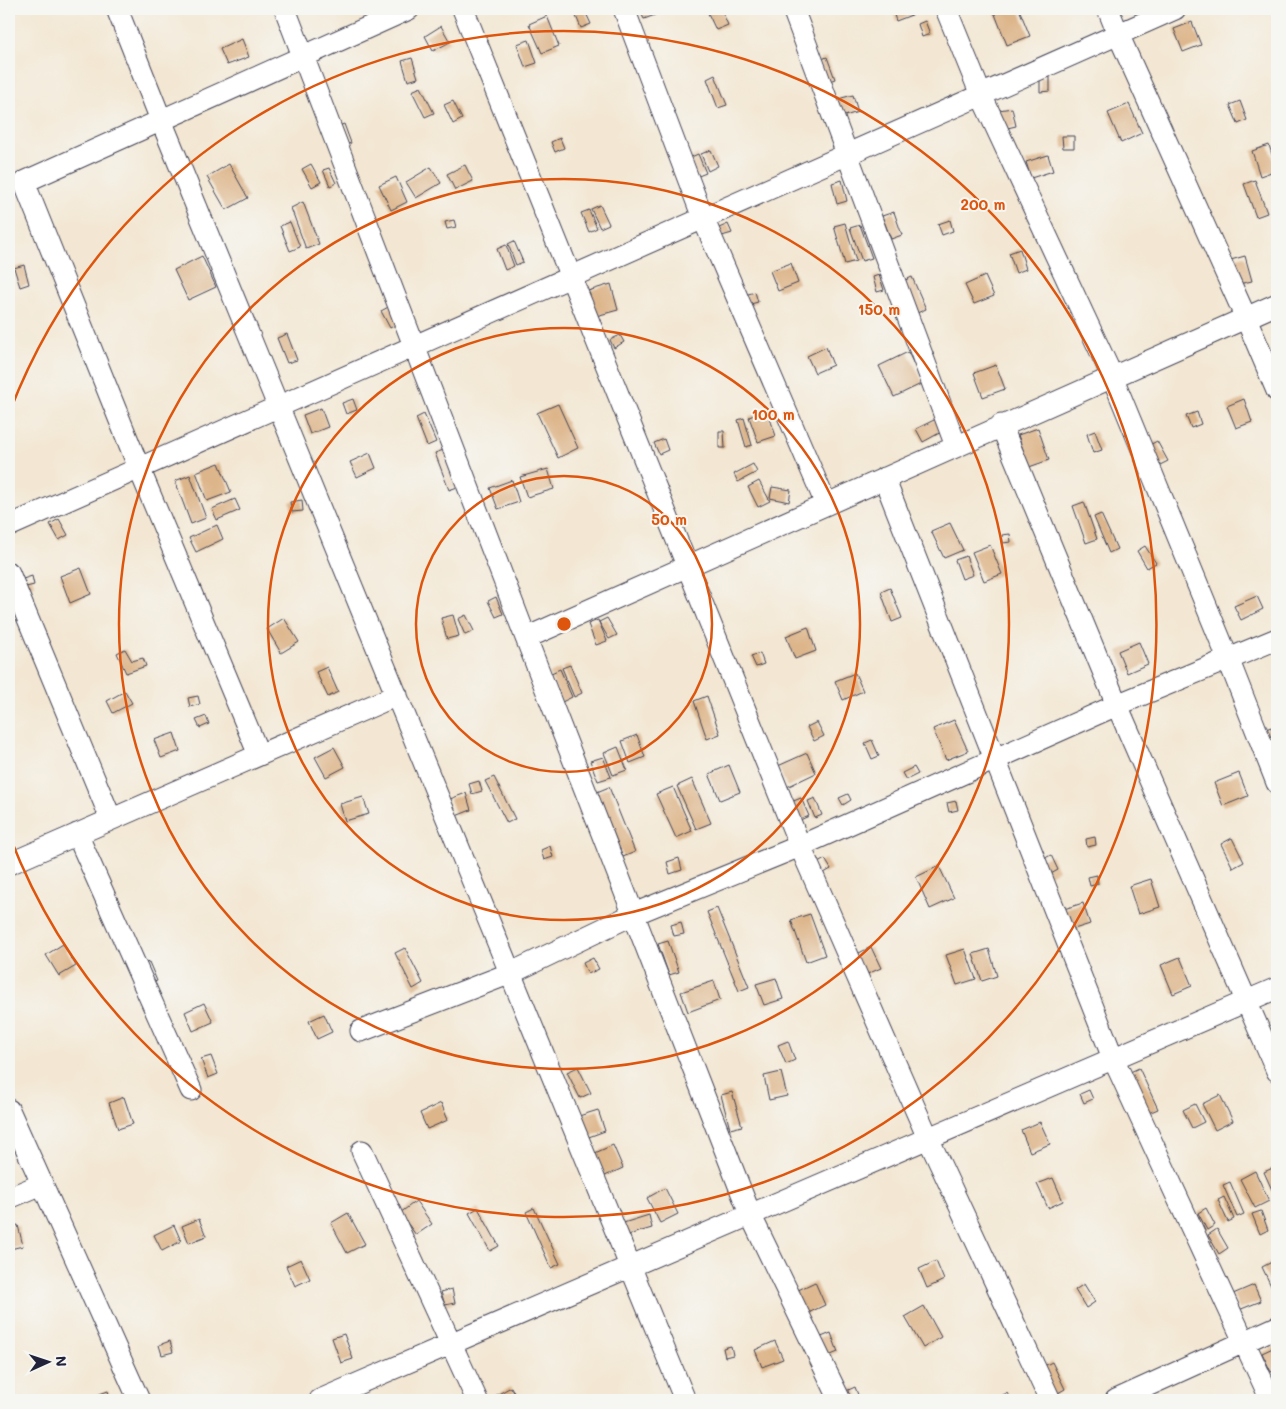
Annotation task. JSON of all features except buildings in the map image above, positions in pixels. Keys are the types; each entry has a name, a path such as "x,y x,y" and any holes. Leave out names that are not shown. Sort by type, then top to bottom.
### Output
{"street":[{"path":"117,9 685,1400"},
{"path":"285,9 526,638 750,1214 840,1400"},
{"path":"259,755 139,468 24,182 409,9"},
{"path":"463,9 800,846 928,1138 1050,1400"},
{"path":"624,9 703,218 826,504"},
{"path":"793,9 956,446"},
{"path":"946,9 981,95 1112,376 1229,660 1277,783"},
{"path":"1108,9 1277,391"},
{"path":"9,526 1174,9"},
{"path":"526,638 1001,425 1277,304"},
{"path":"1001,425 1118,705 1277,1071"},
{"path":"884,478 1113,1058 1271,1400"},
{"path":"9,574 111,820"},
{"path":"361,1031 511,973 634,914 800,846 1118,705 1277,639"},
{"path":"9,864 397,695"},
{"path":"77,834 191,1090"},
{"path":"321,1400 1277,988"},
{"path":"9,1110 139,1400"},
{"path":"362,1151 477,1400"},
{"path":"9,1198 42,1184"},
{"path":"1116,1400 1244,1344 1277,1327"}]}
